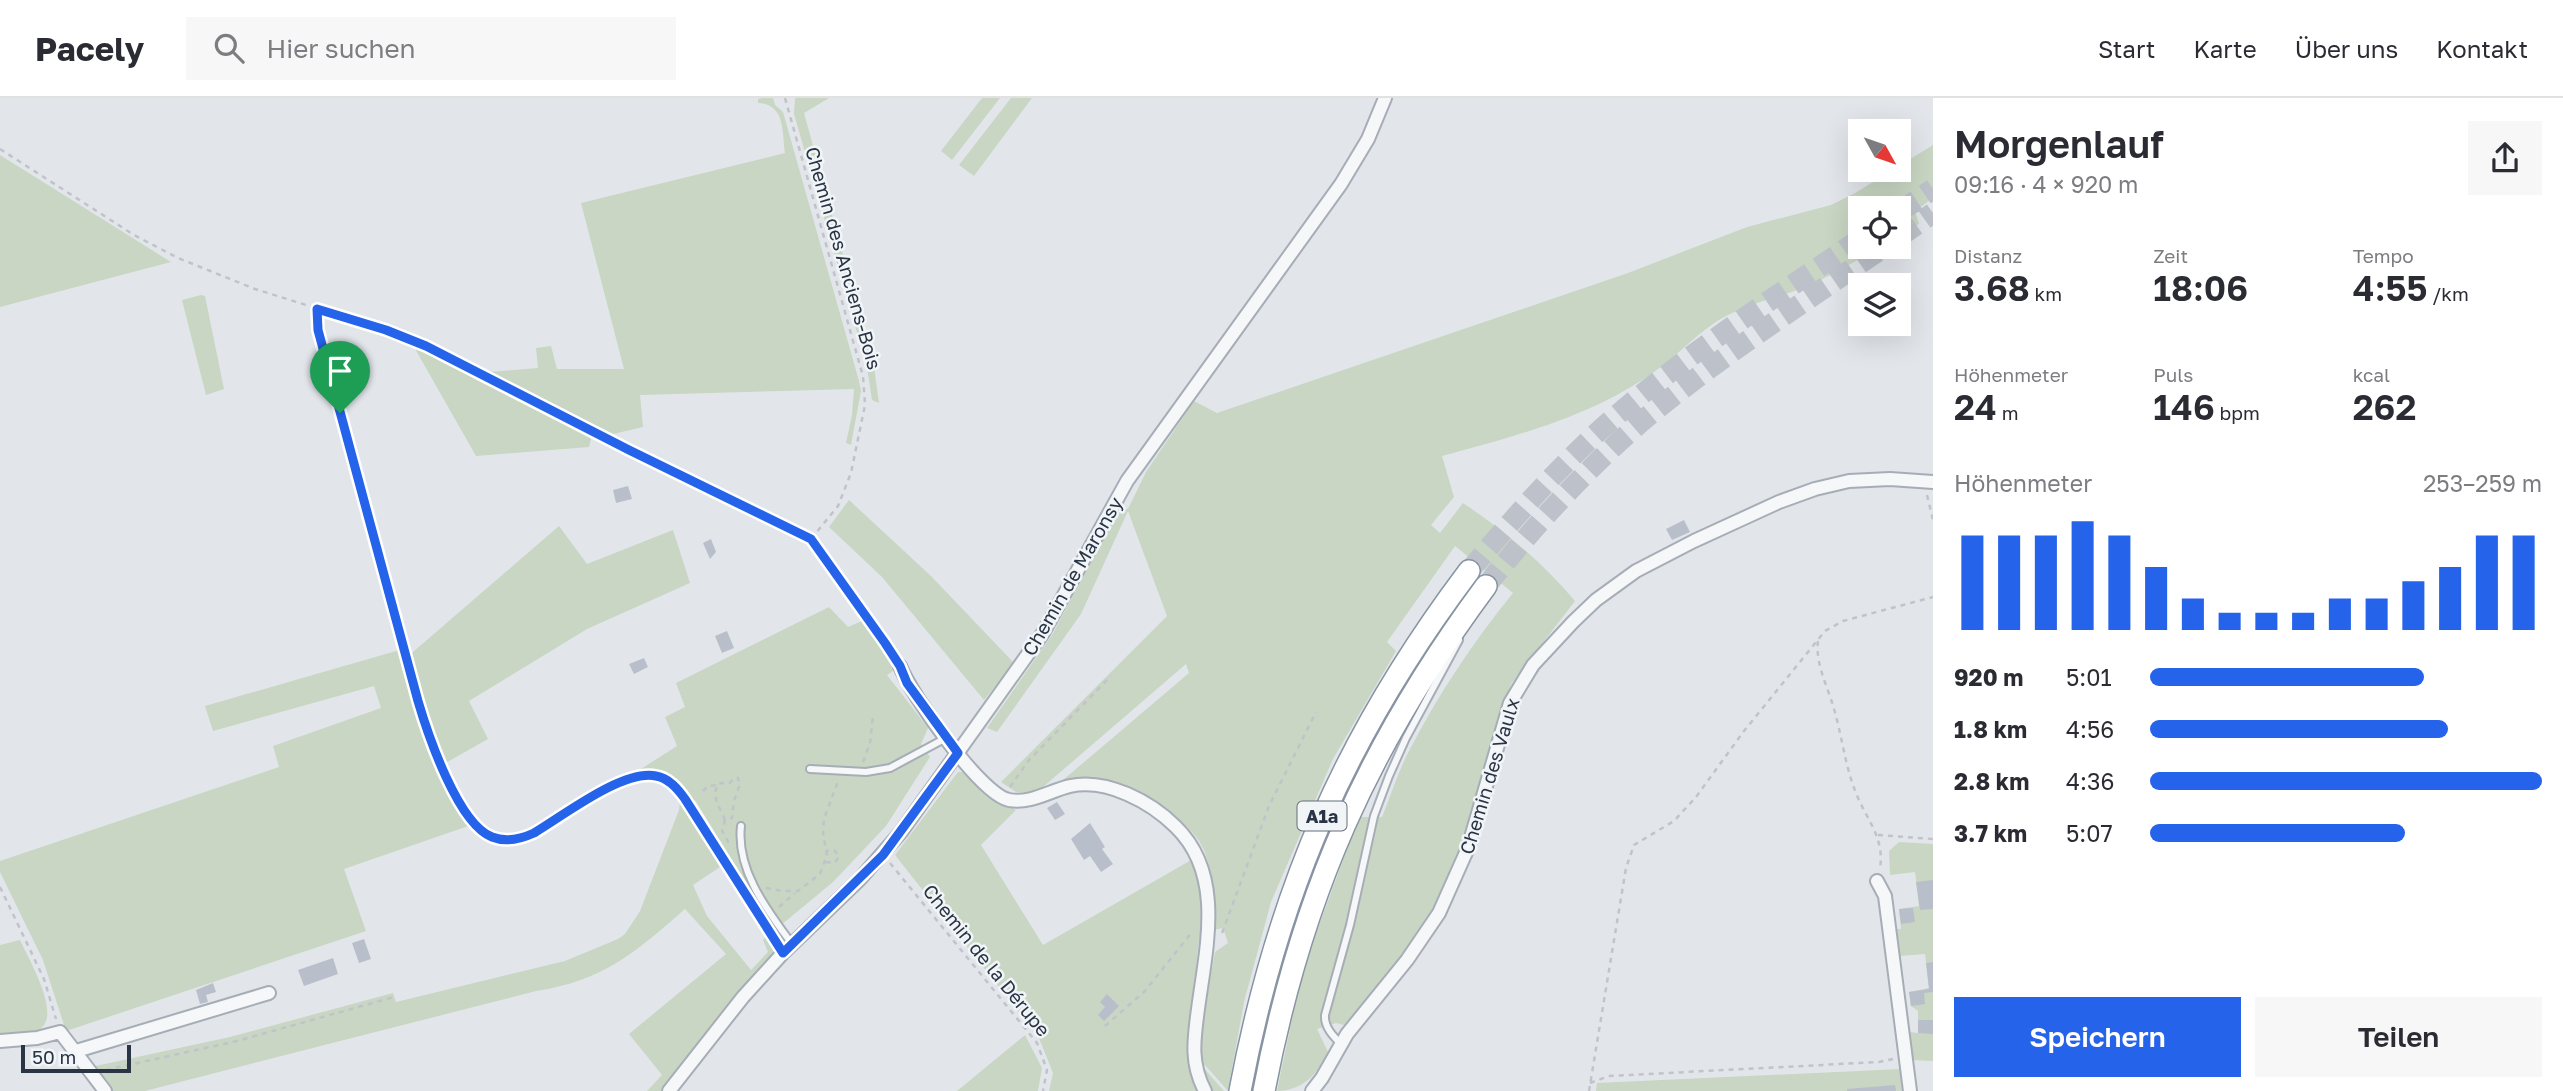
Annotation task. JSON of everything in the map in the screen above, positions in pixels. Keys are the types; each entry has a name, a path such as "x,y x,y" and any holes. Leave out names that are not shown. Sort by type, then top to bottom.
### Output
{"highway":[{"name":"A1a","path":"1240,1091 1260,994 1288,901 1318,824 1353,750 1392,681 1469,571"},
{"name":"A1a","path":"1264,1091 1299,943 1340,832 1373,763 1405,706 1432,661 1486,586"}],"street":[{"name":"Chemin de Maronsy","path":"669,1091 743,997 792,944 883,855 958,753 1043,633 1127,481 1341,184 1368,139 1385,98"},
{"name":"Chemin des Vaulx","path":"1312,1091 1353,1026 1407,960 1444,902 1468,848 1483,801 1499,733 1516,689 1533,665 1588,607 1614,585 1664,556 1798,495 1849,481 1890,479 1929,482"},
{"path":"900,666 907,683 946,738 993,793 1010,800 1031,800 1082,784 1114,790 1151,807 1176,827 1192,846 1200,860 1207,887 1208,914 1192,1049 1196,1070 1205,1091"},
{"path":"1877,881 1885,896 1910,1091"},
{"path":"73,1052 269,993"},
{"path":"0,1041 60,1032 105,1091"}],"lane":[{"path":"1341,1044 1329,1031 1324,1020 1350,925 1374,816 1388,776 1406,738 1444,671 1486,586"},
{"path":"810,769 859,771 890,768 946,738"},
{"path":"741,826 740,843 744,864 773,917 792,944"}],"path":[{"name":"Chemin des Anciens-Bois","path":"785,98 857,355 865,393 862,425 845,492 838,506 811,539"},
{"path":"0,149 156,247 198,267 426,346 654,463 811,539 900,666"},
{"path":"317,309 318,330 420,708 442,765 469,818 479,830 492,838 519,839 630,778 658,776 672,784 685,799 747,896"},
{"path":"1929,482 1933,520"},
{"path":"1589,1091 1631,851 1638,842 1674,821 1696,797 1765,704 1813,643 1825,632 1843,621 1933,597"},
{"path":"1818,641 1818,656 1850,775 1862,806 1878,835 1881,864 1877,881"},
{"path":"1014,782 1030,760 1111,676"},
{"path":"1225,929 1269,806 1316,712"},
{"path":"859,771 870,743 873,715"},
{"path":"773,917 782,902 820,874 826,862 824,818 831,796 844,771"},
{"path":"703,791 708,786 722,782 729,784 734,778 740,779 732,818 725,820"},
{"path":"717,785 714,793 725,820 722,831 731,845 740,843"},
{"path":"722,813 733,810"},
{"path":"1878,835 1933,839"},
{"path":"826,862 835,863 839,856 834,850 827,851"},
{"name":"Chemin de la Dérupe","path":"883,855 1037,1043 1047,1070 1042,1091"},
{"path":"753,883 783,891 798,891"},
{"path":"0,887 44,979 60,1032"},
{"path":"1105,1026 1144,992 1208,914"},
{"path":"91,1074 237,1041 394,997"},
{"path":"1590,1083 1609,1076 1879,1062 1905,1056"}],"green space":[{"path":"773,98 775,105 783,112 859,381 861,391 851,445 846,443 854,389 640,395 643,427 609,435 488,372 538,368 536,348 551,346 557,369 624,369 581,203 785,153 781,121 774,109 758,103 758,99"},
{"path":"795,98 829,98 804,113 874,367 879,403 872,400 867,367 794,114"},
{"path":"982,98 1000,98 952,160 941,151"},
{"path":"1011,98 1032,98 974,176 959,165"},
{"path":"1933,145 1933,198 1915,211 1919,224 1911,229 1911,196 1849,196 1873,182 1911,182 1911,159"},
{"path":"0,155 171,262 0,307"},
{"path":"1848,196 1848,259 1859,259 1815,283 1748,306 1719,320 1654,372 1605,401 1552,423 1442,456 1454,497 1431,525 1440,533 1463,503 1522,548 1575,601 1511,684 1496,727 1481,794 1450,880 1421,932 1344,1025 1336,1023 1317,1029 1328,1052 1314,1074 1294,1088 1277,1091 1302,971 1359,817 1382,817 1405,759 1444,689 1513,593 1455,546 1387,642 1396,651 1333,759 1271,902 1244,1002 1228,1091 1205,1065 1202,1066 1224,1091 1212,1091 1201,1072 1198,1045 1215,952 1228,943 1223,928 1214,930 1214,889 1204,850 1185,824 1170,811 1135,790 1100,778 1063,780 1189,673 1186,664 1036,793 1016,792 1001,782 1167,616 1128,511 1081,614 997,732 987,728 1052,635 1120,508 1128,509 1146,472 1194,401 1217,413 1628,273 1747,227 1831,205"},
{"path":"205,296 224,389 206,395 182,300"},
{"path":"414,347 592,435 589,447 476,456"},
{"path":"849,500 931,576 1014,663 984,700 882,577 829,527"},
{"path":"559,526 587,564 673,530 690,583 587,629 469,701 488,739 442,765 474,824 344,869 366,931 66,1031 43,960 0,872 0,861 279,767 273,746 381,708 374,686 213,731 205,706 403,649 406,658"},
{"path":"829,607 848,627 864,620 896,669 887,675 928,728 921,744 930,757 886,826 833,882 775,930 695,800 690,806 675,788 660,778 642,776 619,783 677,746 665,717 685,707 676,683"},
{"path":"958,772 967,772 990,795 1016,810 981,845 1043,945 1193,859 1201,879 1204,911 1192,1016 1187,1033 1190,1072 1197,1091 1049,1091 1053,1073 1039,1038 895,855"},
{"path":"680,802 723,865 693,885 707,916 751,970 768,952 763,940 767,935 775,952 727,1006 661,1091 647,1091 662,1075 629,1034 726,954 685,909 650,939 617,962 581,980 560,986 145,1091 112,1091 91,1067 230,1037 393,993 396,1002 565,961 618,939 625,934 640,911"},
{"path":"1899,842 1933,844 1933,1061 1912,1060 1910,1032 1918,1033 1918,1011 1911,1006 1909,992 1929,988 1925,954 1900,956 1897,929 1901,929 1899,909 1919,906 1915,872 1890,875 1889,851"},
{"path":"20,940 42,987 47,1013 45,1023 34,1032 0,1035 0,945"},
{"path":"1025,1035 1042,1068 1038,1091 957,1091"},
{"path":"1901,1069 1903,1091 1596,1091 1597,1083"}],"building":[{"path":"628,486 632,499 616,503 613,490"},
{"path":"1684,520 1690,532 1672,540 1666,529"},
{"path":"711,539 716,552 710,559 703,543"},
{"path":"727,631 734,648 722,653 715,636"},
{"path":"644,658 648,667 634,674 629,664"},
{"path":"1057,802 1065,814 1055,820 1047,808"},
{"path":"1090,823 1105,847 1102,849 1113,864 1101,872 1090,856 1084,860 1071,839"},
{"path":"1933,880 1933,909 1920,910 1916,882"},
{"path":"1913,908 1915,922 1901,924 1899,909"},
{"path":"364,939 371,959 359,963 352,943"},
{"path":"333,958 338,974 304,986 298,970"},
{"path":"1933,962 1933,992 1924,993 1925,1004 1911,1006 1909,992 1929,989 1926,963"},
{"path":"213,983 216,992 206,995 208,1002 200,1004 196,990"},
{"path":"1107,994 1119,1006 1104,1021 1098,1015 1105,1007 1100,1002"},
{"path":"1918,1020 1933,1020 1933,1034 1918,1033"},
{"path":"1895,1085 1896,1091 1847,1091 1847,1089"}],"tunnel":[{"path":"1911,204 1933,189"},
{"path":"1911,229 1933,213"},
{"path":"1469,571 1543,487 1623,410 1709,343 1848,247"},
{"path":"1486,586 1562,498 1603,456 1647,417 1734,350 1867,259"}],"route":[{"path":"317,309 386,330 426,346 704,488 799,532 811,539 885,643 907,683 958,753 883,855 783,953 685,799 672,784 658,776 630,778 519,839 492,838 479,830 464,810 427,731 340,413 318,330 317,309"}]}
